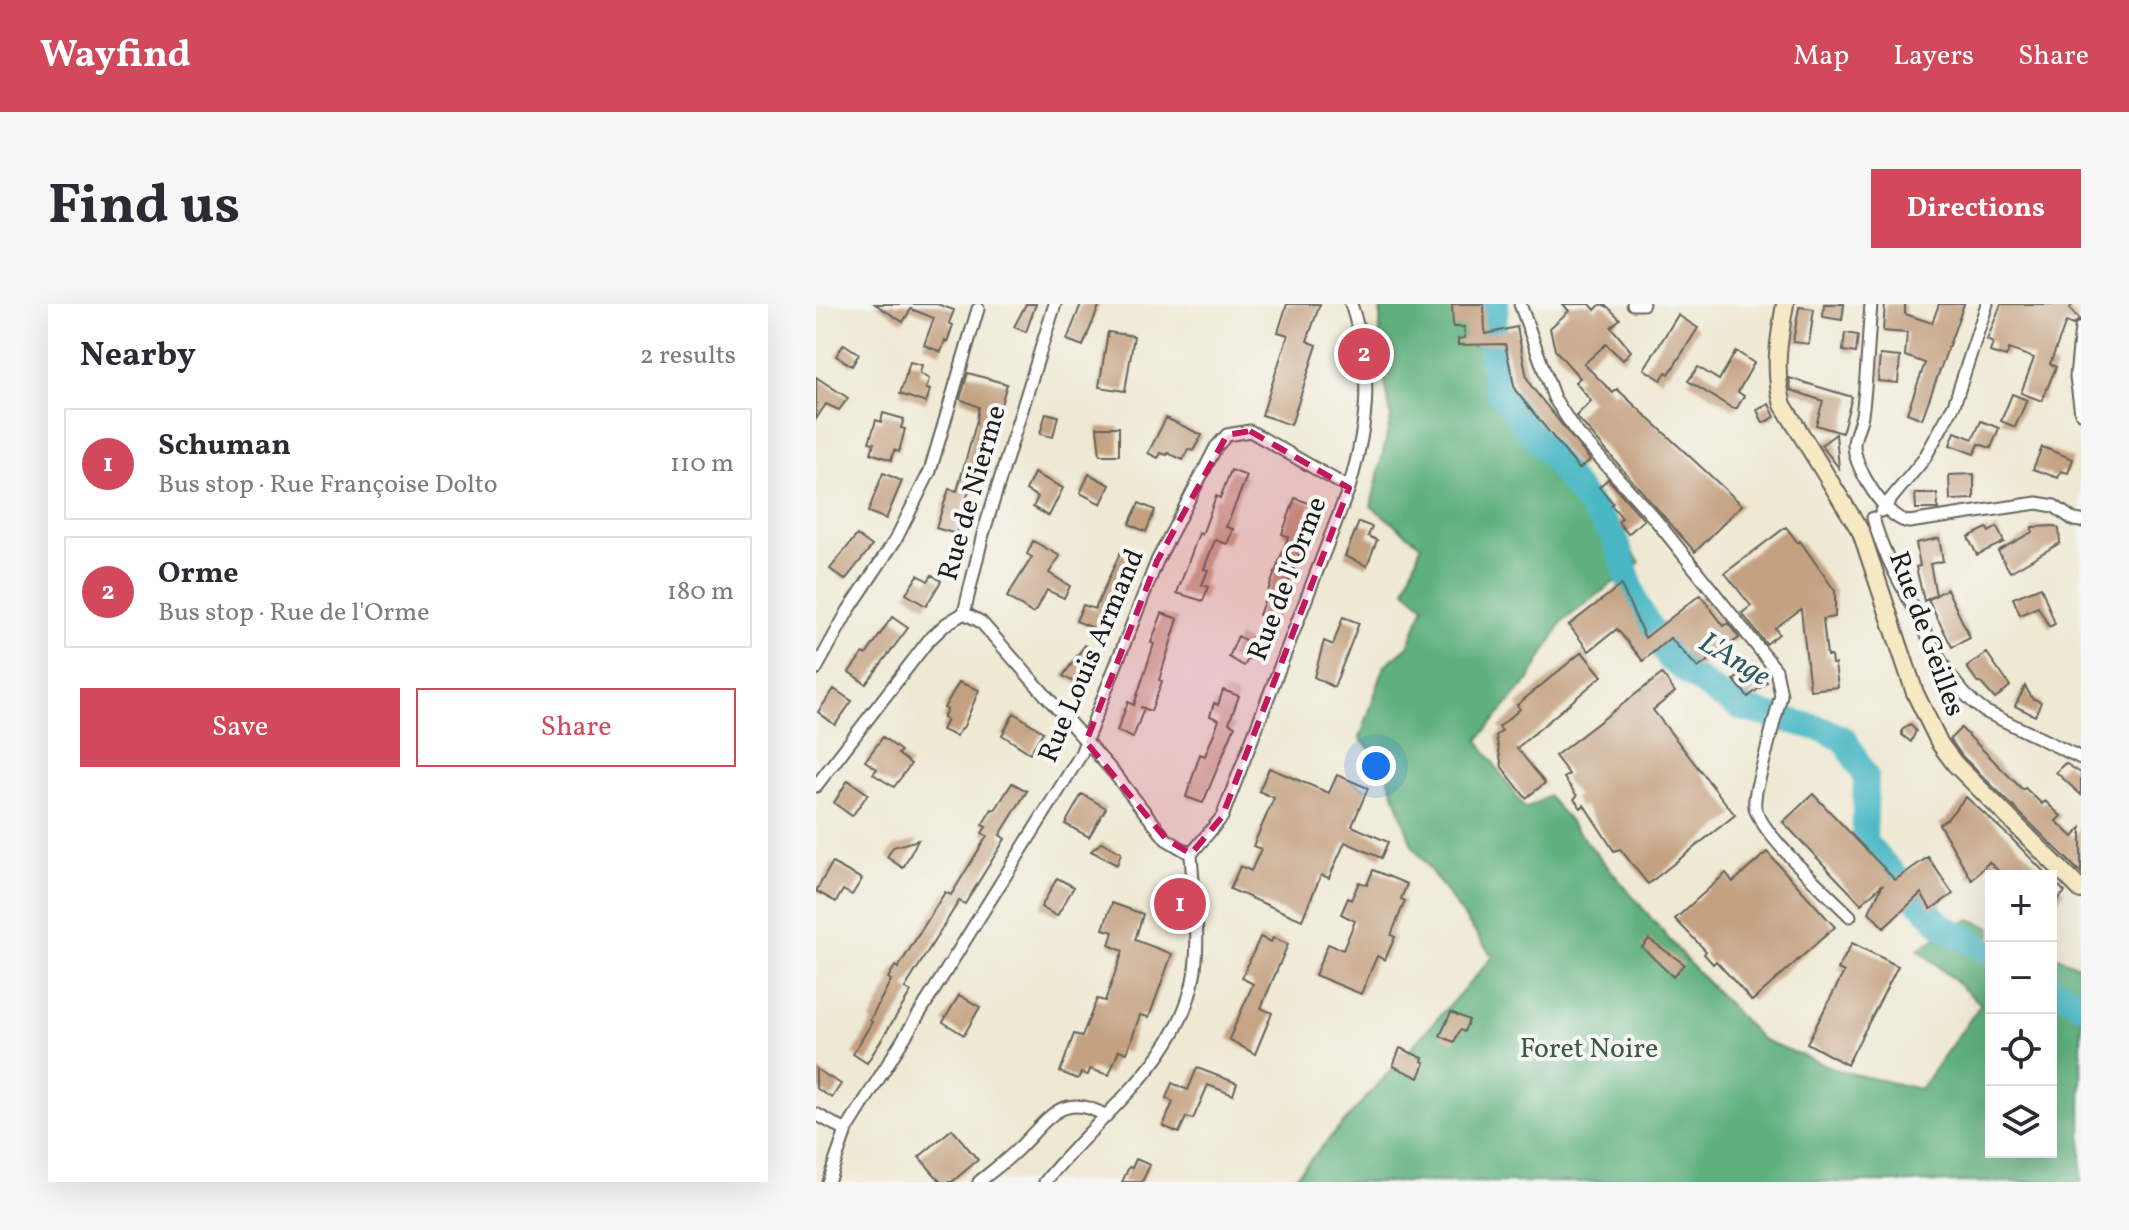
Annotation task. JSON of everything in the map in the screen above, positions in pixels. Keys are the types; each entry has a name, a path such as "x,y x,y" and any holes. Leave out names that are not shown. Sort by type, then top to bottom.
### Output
{"street":[{"name":"Rue de Nierme","path":"816,786 928,641 964,613 983,534 1055,304"},
{"name":"Rue de l'Orme","path":"1191,854 1222,817 1349,488 1363,435 1367,391 1364,354 1351,304"},
{"path":"1520,304 1554,398 1574,429 1655,519 1776,670 1780,683 1779,708 1754,806 1758,817 1778,842 1850,916"},
{"path":"1633,304 1643,304"},
{"name":"Rue de Geilles","path":"1785,304 1776,363 1783,405 1861,532 1915,693 1940,744 1955,764 2081,890"},
{"path":"1871,304 1861,417 1854,445 1858,464 1884,508 1895,518 1909,522 2045,503 2081,521"},
{"path":"1861,532 1924,459 1954,405 1987,304"},
{"path":"816,669 848,611 896,539 930,471 978,309"},
{"path":"2081,328 2076,377 2081,413"},
{"name":"Rue Louis Armand","path":"828,1182 846,1131 1058,794 1086,742 1157,561 1216,447 1227,435 1250,431 1349,488"},
{"path":"1873,518 1881,545 1941,662 1970,701 1984,711 2081,758"},
{"path":"964,613 981,622 1166,839 1191,854 1196,947 1191,991 1167,1043 1146,1072 1045,1182"},
{"path":"979,1182 1013,1154 1057,1110 1069,1105 1083,1105 1106,1116"},
{"path":"816,1114 846,1131"}],"highlighted area":[{"path":"1250,431 1349,488 1222,817 1191,854 1166,839 1086,742 1157,561 1227,435"}],"green space":[{"name":"Foret Noire","path":"1381,304 1506,304 1496,342 1510,392 1640,562 1562,622 1530,678 1478,740 1525,809 1548,796 1689,963 1761,1039 1840,1071 1920,1089 1981,1004 1918,949 1970,919 1985,925 1985,1158 2057,1158 2057,957 2081,967 2081,1182 1290,1182 1493,957 1412,845 1384,765 1360,738 1385,665 1408,646 1424,606 1405,590 1421,545 1371,506 1391,417 1379,348"}],"building":[{"path":"875,304 937,304 954,310 949,323 953,325 941,352 924,345 934,318 911,309 903,322"},
{"path":"1026,304 1036,304 1026,332 1014,327"},
{"path":"1081,304 1100,304 1083,346 1067,340"},
{"path":"1287,304 1320,304 1307,341 1317,345 1291,425 1262,415 1288,335 1278,332"},
{"path":"1452,304 1484,304 1485,334 1517,327 1531,386 1590,460 1579,469 1515,390 1505,344 1458,345 1458,339 1465,338 1464,327 1453,327"},
{"path":"1563,304 1590,304 1595,310 1601,304 1620,319 1611,327 1631,351 1623,360 1606,344 1584,364 1613,393 1617,389 1742,505 1695,552 1576,416 1591,401 1575,382 1580,378 1555,350 1550,328 1569,311"},
{"path":"1824,304 1844,304 1842,320 1823,317"},
{"path":"1885,304 1905,304 1905,314 1932,323 1939,304 1964,304 1922,419 1907,413 1925,363 1905,356 1907,333 1883,331"},
{"path":"2001,304 2072,304 2070,309 2079,320 2073,325 2066,322 2050,364 2056,367 2042,401 2021,393 2034,358 2009,349 2006,357 1990,352 1993,343 1987,340"},
{"path":"1799,307 1814,309 1809,344 1793,342"},
{"path":"1678,315 1698,328 1669,374 1666,372 1661,380 1644,369"},
{"path":"1108,332 1134,336 1125,391 1099,387"},
{"path":"1845,333 1858,335 1856,353 1843,351"},
{"path":"844,344 859,354 852,366 836,356"},
{"path":"1736,351 1754,363 1738,392 1744,396 1737,408 1732,408 1688,381 1698,367 1719,380"},
{"path":"1880,355 1900,357 1898,383 1878,381"},
{"path":"910,362 922,365 920,373 929,379 926,403 900,394"},
{"path":"968,373 1007,384 979,479 984,480 979,493 969,490 956,534 936,528 949,489 957,491 977,420 979,407 960,399"},
{"path":"816,377 848,398 839,410 826,404 816,419"},
{"path":"1789,378 1852,397 1842,433 1816,425 1823,401 1791,390"},
{"path":"2012,394 2027,400 2015,427 2001,421"},
{"path":"1769,404 1775,417 1763,423 1757,410"},
{"path":"883,413 904,419 901,428 905,429 899,452 894,450 891,460 871,453 874,443 869,442 876,420 881,422"},
{"path":"1046,413 1058,416 1053,437 1040,434"},
{"path":"1166,418 1202,435 1193,451 1188,449 1183,460 1168,453 1161,453 1158,458 1148,453"},
{"path":"1981,421 1999,428 1991,448 1979,444 1974,454 1950,445 1955,432 1973,439"},
{"path":"1097,427 1119,427 1119,455 1100,455"},
{"path":"1836,434 1839,468 1821,445"},
{"path":"2042,447 2073,459 2068,473 2061,471 2058,478 2033,469"},
{"path":"1231,470 1247,476 1226,527 1233,529 1227,544 1215,540 1204,569 1208,570 1202,585 1208,587 1203,601 1177,593 1199,533 1202,535 1216,496 1220,498"},
{"path":"883,473 902,481 886,519 868,512"},
{"path":"1034,473 1063,488 1049,516 1033,507 1038,497 1026,490"},
{"path":"1089,474 1110,485 1101,504 1080,493"},
{"path":"1974,474 1974,499 1950,500 1949,475"},
{"path":"1608,479 1644,520 1628,534 1618,522 1622,518 1611,505 1613,503 1599,487"},
{"path":"1915,494 1937,494 1938,509 1916,509"},
{"path":"1295,498 1311,504 1298,540 1304,542 1274,620 1259,615 1288,537 1282,534"},
{"path":"1139,503 1155,510 1146,532 1129,524"},
{"path":"1359,522 1372,527 1368,536 1377,540 1367,566 1345,556"},
{"path":"2055,526 2059,529 2060,543 2010,572 1998,551 2032,532 2032,527"},
{"path":"1786,527 1798,543 1800,541 1835,591 1835,617 1823,619 1827,656 1831,656 1832,664 1835,664 1838,687 1810,690 1801,609 1775,628 1779,634 1766,644 1742,613 1751,606 1725,573"},
{"path":"1997,527 2004,542 1977,555 1968,537"},
{"path":"857,535 872,546 845,580 830,569"},
{"path":"1939,538 1943,561 1930,564 1936,595 1924,601 1916,567 1920,566 1916,543"},
{"path":"1033,541 1060,556 1049,573 1070,586 1064,598 1047,590 1032,613 1007,597 1032,557 1027,554"},
{"path":"1120,553 1137,560 1122,592 1119,591 1103,632 1076,621 1083,605 1095,609"},
{"path":"918,575 928,581 932,575 941,581 926,606 906,594"},
{"path":"1621,585 1645,638 1700,595 1724,626 1728,623 1739,638 1698,668 1670,638 1643,661 1617,629 1589,651 1569,625"},
{"path":"2041,587 2055,624 2049,627 2038,607 2020,615 2013,598"},
{"path":"1947,589 1970,638 1952,647 1928,600"},
{"path":"1162,613 1178,619 1151,711 1144,708 1133,738 1117,731 1128,702 1134,705"},
{"path":"892,617 908,628 866,684 849,672 863,653 866,655"},
{"path":"1343,617 1359,623 1334,687 1314,677 1324,641 1333,645"},
{"path":"1238,636 1256,647 1244,666 1229,657"},
{"path":"1085,645 1095,651 1090,659 1094,661 1079,685 1063,676"},
{"path":"1582,652 1602,676 1517,748 1545,783 1526,798 1502,767 1496,736 1502,731 1499,727 1520,709 1517,705"},
{"path":"1987,653 2010,686 1995,699 1967,667"},
{"path":"1754,665 1767,682 1748,697 1734,680"},
{"path":"1662,674 1675,692 1653,710 1735,815 1648,884 1620,849 1614,851 1584,805 1581,808 1574,799 1577,796 1564,778 1569,774 1555,756"},
{"path":"959,682 979,690 964,726 956,736 942,730 947,720 943,718 947,709 944,708"},
{"path":"2025,686 2032,698 2041,702 2035,716 2015,706"},
{"path":"834,689 852,701 835,725 818,712"},
{"path":"1223,690 1239,696 1229,723 1235,726 1203,803 1186,797 1200,754 1205,756 1219,720 1210,716"},
{"path":"1014,713 1043,732 1030,753 1002,735"},
{"path":"1910,724 1916,731 1911,742 1902,735 1902,730"},
{"path":"1961,728 2023,790 2025,788 2042,804 2045,801 2061,816 2056,821 2073,837 2081,828 2081,873 1963,757 1950,739"},
{"path":"883,737 901,751 898,754 911,764 894,787 873,774 877,769 865,761"},
{"path":"2065,763 2081,773 2081,795 2056,772"},
{"path":"1269,768 1329,793 1337,775 1368,788 1352,826 1388,842 1381,858 1345,842 1329,878 1321,875 1302,920 1230,889 1240,866 1251,871 1261,849 1253,846 1274,798 1259,791"},
{"path":"848,780 868,794 852,816 834,803"},
{"path":"1012,783 1027,791 1000,835 1005,839 965,904 959,901 905,988 911,992 867,1063 853,1054 872,1022 870,1020 891,980 888,978 895,966 898,968 945,892 951,895 987,836 982,833 986,827 982,825"},
{"path":"1082,794 1106,808 1089,837 1065,824"},
{"path":"1813,794 1895,880 1928,857 1953,894 1931,909 1921,893 1884,928 1869,912 1883,884 1861,904 1783,822"},
{"path":"1966,797 2042,870 1998,870 1989,862 1972,880 1939,824"},
{"path":"918,840 903,868 887,857 893,847"},
{"path":"1102,842 1121,853 1117,865 1091,851"},
{"path":"1767,852 1835,927 1752,1001 1716,961 1713,964 1704,954 1706,951 1675,919 1726,873 1733,882"},
{"path":"832,863 862,879 852,895 843,890 836,902 816,891"},
{"path":"1373,870 1407,884 1401,899 1405,901 1391,935 1395,937 1385,960 1377,956 1361,994 1315,975 1328,944 1343,950 1355,921 1341,914 1359,882 1367,885"},
{"path":"1057,878 1074,887 1057,916 1041,907"},
{"path":"2057,884 2065,892 2057,901"},
{"path":"1112,903 1143,914 1135,940 1172,954 1149,1017 1140,1015 1127,1053 1119,1050 1109,1075 1090,1069 1088,1075 1081,1073 1078,1079 1060,1072 1074,1034 1082,1036 1097,999 1105,1001 1123,951 1109,945 1113,932 1103,929"},
{"path":"1260,937 1288,944 1261,1008 1272,1013 1255,1054 1229,1039 1253,984 1242,978"},
{"path":"1649,939 1684,964 1673,977 1642,947"},
{"path":"1852,943 1898,966 1847,1065 1807,1043 1844,972 1838,969"},
{"path":"959,995 980,1007 964,1035 943,1022"},
{"path":"1451,1012 1469,1020 1464,1032 1460,1030 1454,1042 1440,1036"},
{"path":"1400,1048 1423,1058 1425,1063 1419,1078 1393,1066"},
{"path":"1197,1068 1237,1083 1233,1095 1208,1085 1193,1119 1186,1117 1179,1133 1163,1126 1173,1102 1166,1098 1172,1083 1188,1090"},
{"path":"816,1069 841,1084 832,1098 816,1088"},
{"path":"952,1129 978,1160 952,1182 941,1182 919,1157"},
{"path":"1136,1159 1150,1165 1142,1182 1122,1182 1129,1167 1132,1168"}],"waterway":[{"name":"L'Ange","path":"1496,304 1491,354 1498,391 1615,537 1636,604 1670,659 1742,708 1825,730 1845,740 1866,777 1864,842 1942,926 1985,950"},
{"name":"L'Ange","path":"2057,991 2081,1005"}],"place":[{"name":"Orme","path":"1364,354"},
{"name":"Schuman","path":"1180,904"}]}
